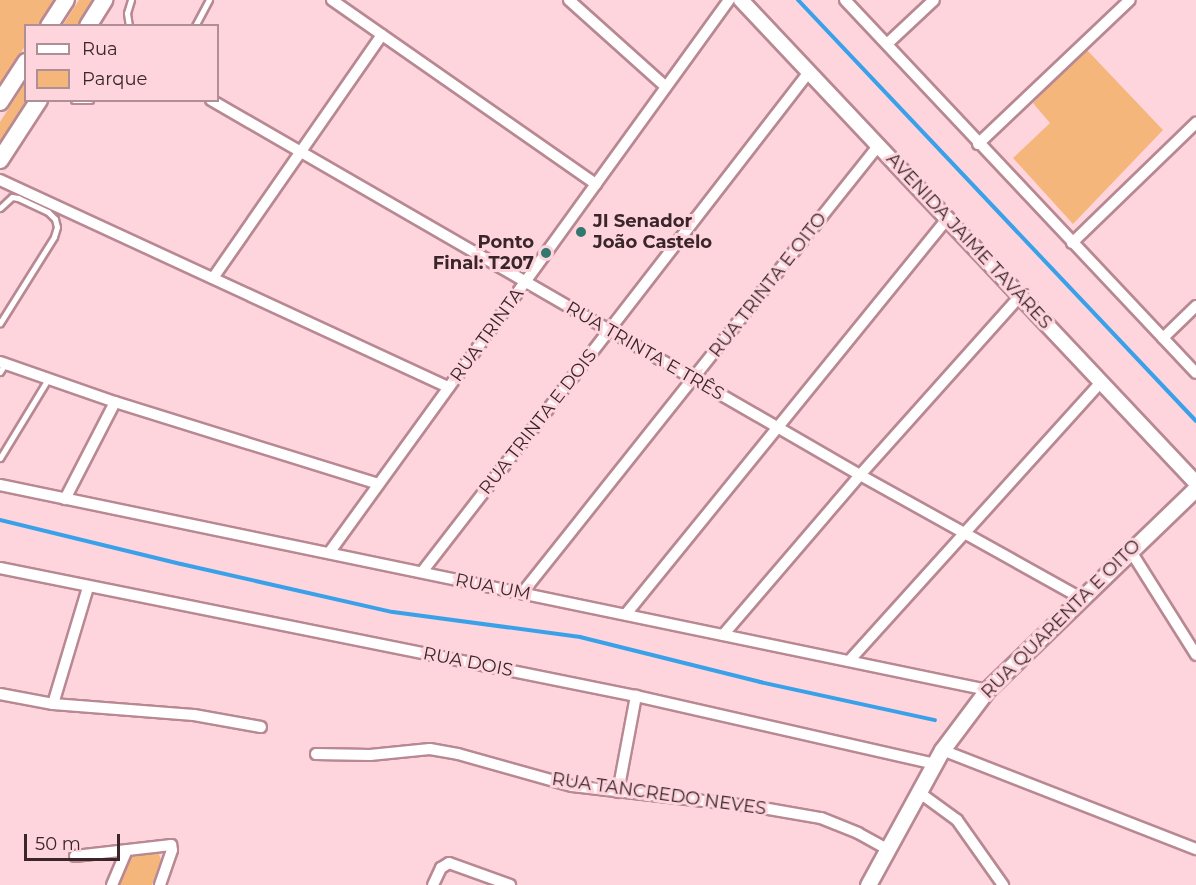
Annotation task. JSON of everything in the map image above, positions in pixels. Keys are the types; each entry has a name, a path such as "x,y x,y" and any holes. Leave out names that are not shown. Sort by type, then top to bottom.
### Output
{"main road":[{"path":"50,24 66,0"},
{"path":"89,24 104,0"},
{"path":"0,102 24,65"},
{"path":"0,160 38,102"},
{"name":"RUA QUARENTA E OITO","path":"868,885 942,750 987,690 1196,488"}],"street":[{"path":"332,0 596,184"},
{"path":"569,0 666,87"},
{"name":"RUA TRINTA","path":"329,553 729,0"},
{"name":"AVENIDA JAIME TAVÁRES","path":"741,0 1196,483"},
{"path":"845,0 978,144 1196,373"},
{"path":"887,44 934,0"},
{"path":"978,144 1130,0"},
{"path":"213,278 382,35"},
{"name":"RUA TRINTA E DOIS","path":"422,572 809,72"},
{"name":"RUA TRINTA E TRÊS","path":"214,102 299,153 860,475 1081,598"},
{"path":"1072,243 1196,123"},
{"name":"RUA TRINTA E OITO","path":"523,592 878,146"},
{"path":"0,180 449,387"},
{"path":"626,614 947,219"},
{"path":"723,635 860,475 1020,296"},
{"path":"1162,338 1196,306"},
{"path":"2,366 379,484"},
{"path":"849,661 1101,382"},
{"path":"65,499 115,402"},
{"name":"RUA UM","path":"0,485 987,690"},
{"path":"1130,550 1196,655"},
{"name":"RUA DOIS","path":"0,568 636,696 935,764"},
{"path":"53,704 88,587"},
{"path":"0,694 53,704 194,715 261,727"},
{"path":"618,792 636,696"},
{"name":"RUA TANCREDO NEVES","path":"316,754 370,755 430,749 512,768 572,786 757,807 821,818 858,833 889,850"},
{"path":"942,750 1196,849"},
{"path":"920,793 957,820 1003,885"},
{"path":"75,855 172,846 160,885"},
{"path":"112,885 127,850"},
{"path":"433,885 441,868 449,863 510,885"}],"lane":[{"path":"129,24 126,13 131,0"},
{"path":"196,24 209,0"},
{"path":"0,208 12,197 18,198 48,212 56,219 57,227 54,237 0,323"},
{"path":"0,458 48,379"}],"green space":[{"path":"0,0 55,0 40,24 24,24 24,48 0,87"},
{"path":"79,0 94,0 78,24 64,24"},
{"path":"1086,49 1163,130 1073,224 1013,158 1050,123 1033,103"},
{"path":"24,85 24,102 27,102 0,144 0,122"},
{"path":"154,852 159,854 161,860 152,885 117,885 129,858"}],"waterway":[{"path":"798,0 1196,421"},
{"path":"0,520 393,612 580,637 760,682 935,720"}],"place":[{"name":"JI Senador João Castelo","path":"581,232"},
{"name":"Ponto Final: T207","path":"546,253"}]}
